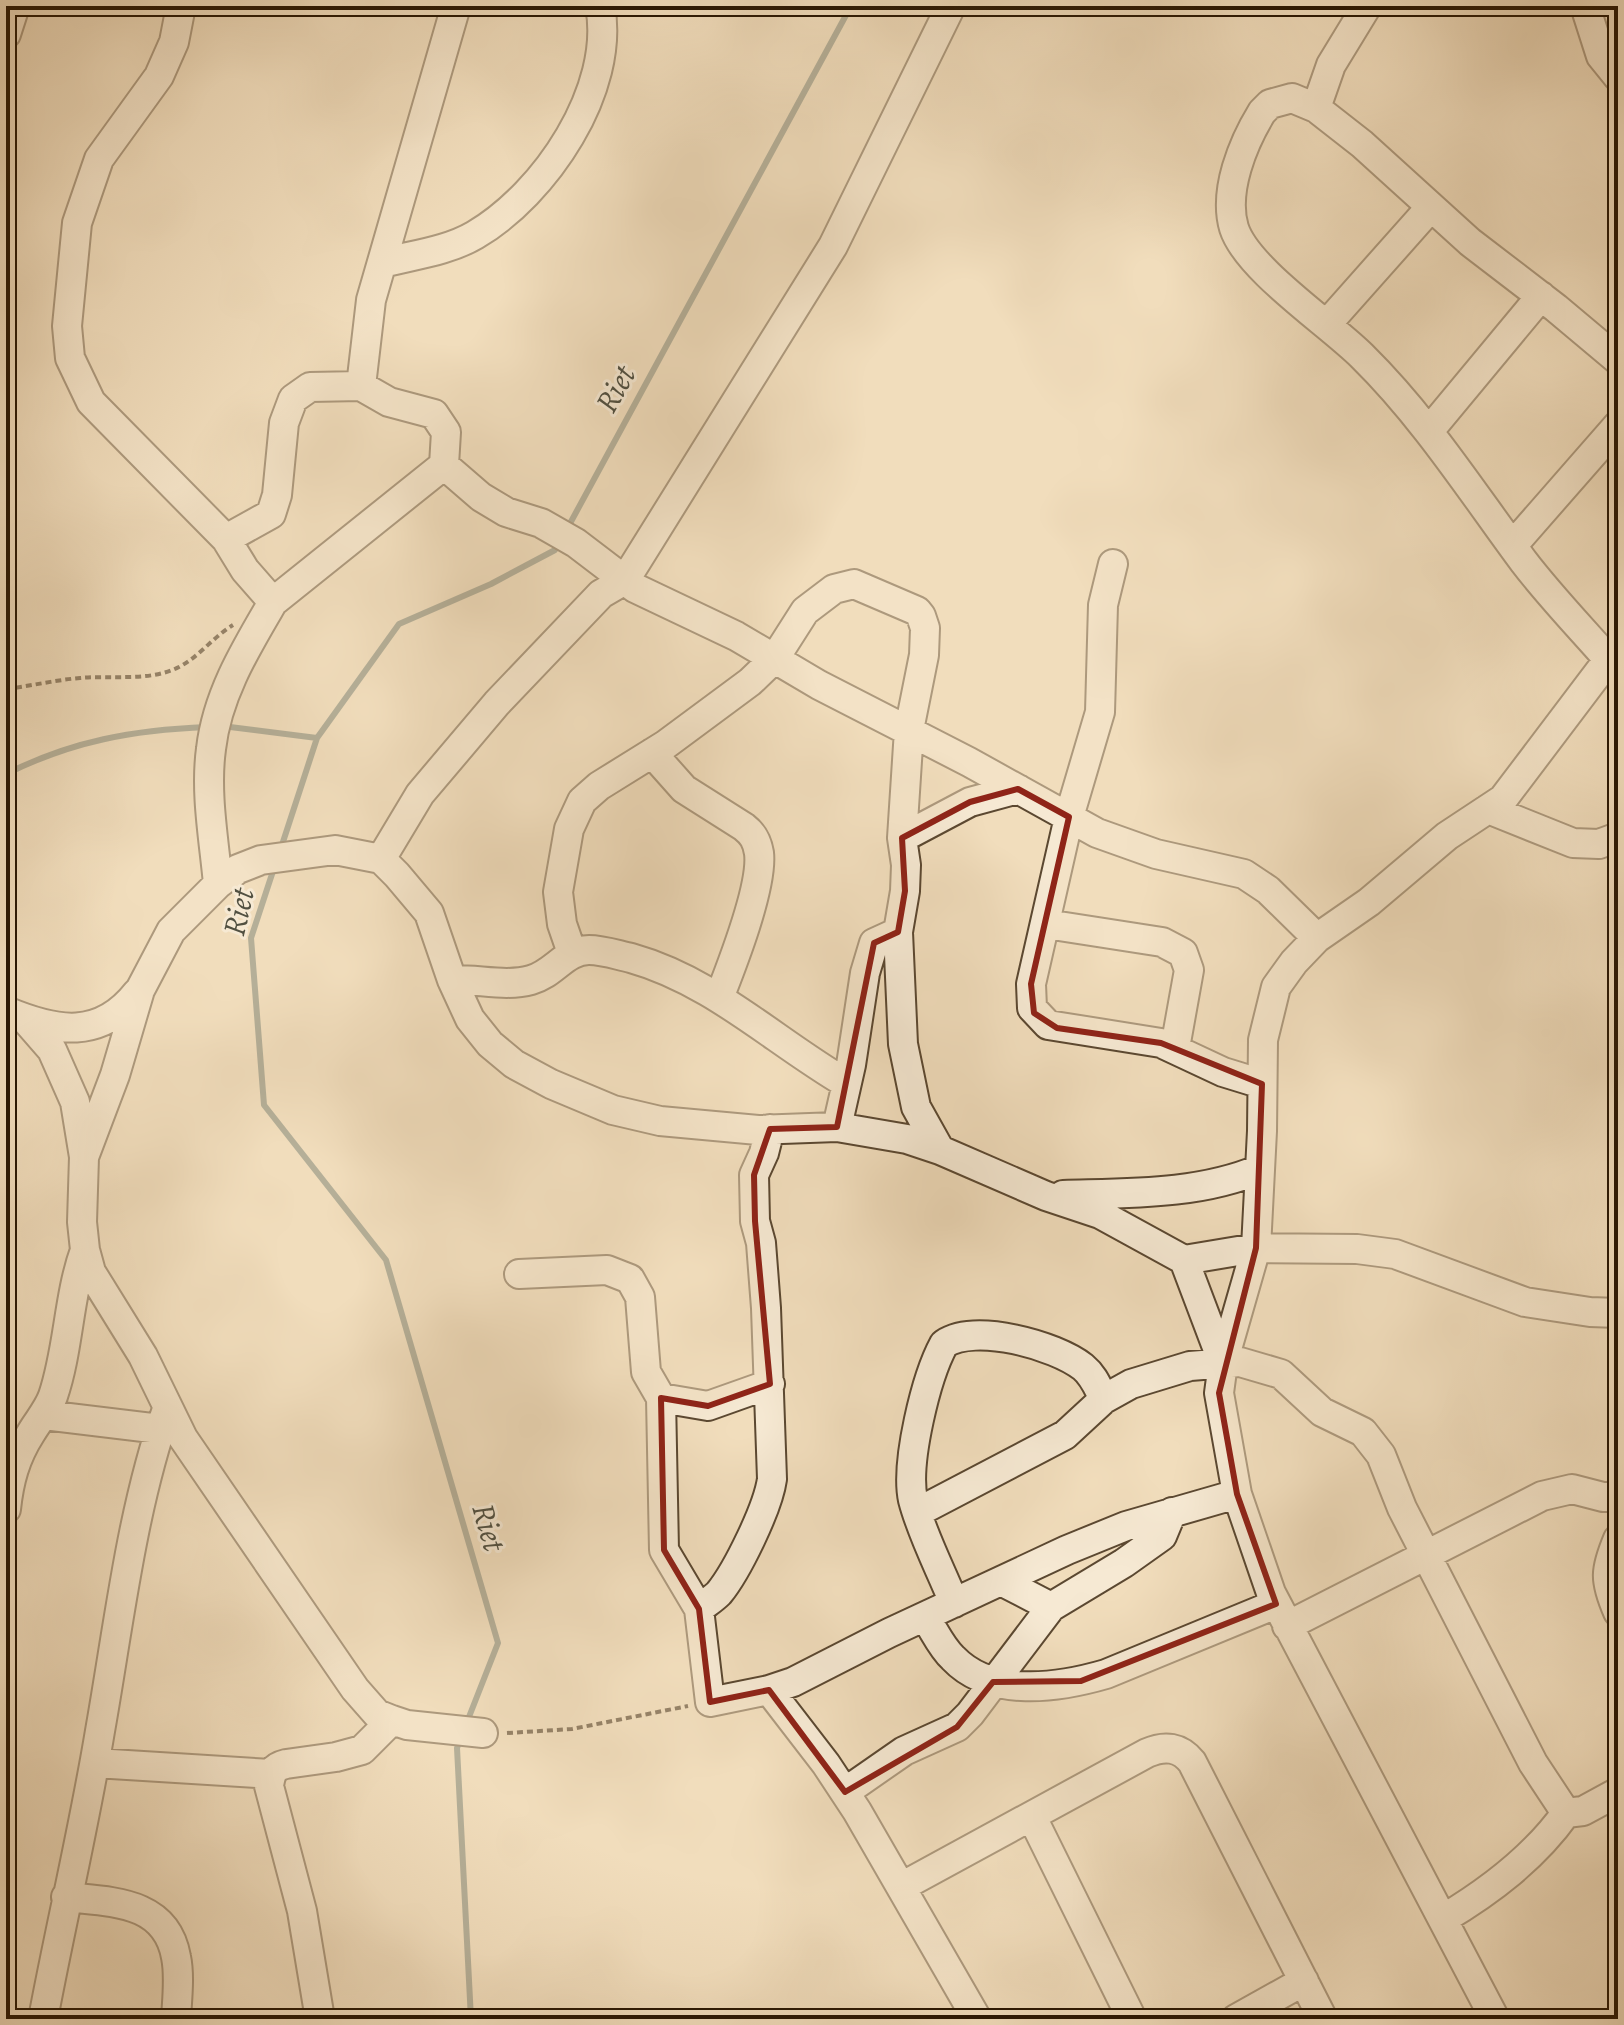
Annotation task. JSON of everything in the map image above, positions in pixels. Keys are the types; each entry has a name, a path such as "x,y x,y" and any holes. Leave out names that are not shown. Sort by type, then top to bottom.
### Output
{"street":[{"path":"6,34 15,6"},
{"path":"181,6 174,42 159,76 99,159 77,223 67,326 70,358 91,402 226,539 245,570 273,602"},
{"path":"361,386 371,300 456,6"},
{"path":"382,263 450,246 474,235 502,216 543,176 596,81 602,53 600,6"},
{"path":"381,859 420,794 497,703 601,594 625,580 833,246 951,6"},
{"path":"1316,108 1331,65 1367,6"},
{"path":"1585,6 1601,56 1618,77"},
{"path":"1495,2019 1282,1615 1256,1554 1237,1494 1219,1393 1223,1363 1256,1248 1263,1040 1276,987 1317,938 1369,902 1440,841 1503,799 1613,653 1543,586 1429,431 1378,372 1274,280 1246,248 1234,226 1231,209 1233,181 1262,112 1270,104 1292,98 1316,108 1362,144 1470,242 1618,360"},
{"path":"1327,324 1430,208"},
{"path":"1429,431 1541,296"},
{"path":"218,884 210,797 210,750 222,702 240,658 273,602 444,465 446,432 434,414 389,402 361,386 310,387 293,399 284,423 277,495 271,514 226,539"},
{"path":"1513,545 1618,425"},
{"path":"444,465 481,497 506,512 541,523 576,543 643,592 736,636 819,685 1119,843 1244,874 1268,890 1317,938"},
{"path":"1113,564 1103,605 1100,712 1069,817 1030,998 1034,1013 1057,1028 1161,1043 1223,1072 1262,1084"},
{"path":"572,953 562,924 558,892 572,817 592,791 652,753 761,673 775,658 805,611 834,589 858,585 903,604 921,616 925,628 924,655 909,730 902,838 906,865 905,891 898,932 903,1044 916,1107 940,1150"},
{"path":"652,753 676,782 744,827 757,844 759,861 756,883 719,998"},
{"path":"902,838 970,802 1018,789"},
{"path":"1488,809 1573,843 1593,845 1618,837"},
{"path":"16,1015 53,1026 80,1028 97,1026 112,1019 127,1007 140,990 171,931 218,884 238,869 261,860 335,850 381,859 429,913 452,980 470,1019 490,1044 514,1064 551,1084 633,1116 721,1128 837,1127 883,1133 940,1150 1046,1196 1100,1214 1184,1260 1256,1248 1357,1249 1395,1254 1525,1302 1618,1313"},
{"path":"1046,924 1162,942 1183,953 1189,970 1175,1048"},
{"path":"837,1127 865,973 874,943 898,932"},
{"path":"452,980 509,983 530,980 552,972 572,953 599,951 658,966 685,977 719,998 811,1063 846,1083"},
{"path":"84,1157 115,1075 140,990"},
{"path":"16,1015 52,1050 68,1083 81,1127 84,1157 82,1222 91,1272 143,1356 163,1419 201,1465 355,1689 377,1714 407,1725 483,1733"},
{"path":"699,1609 718,1594 753,1535 768,1499 772,1479 770,1384 761,1243 755,1221 754,1175 770,1129"},
{"path":"1046,1196 1155,1191 1233,1181 1260,1169"},
{"path":"6,1509 12,1471 52,1401 61,1372 78,1270 85,1250"},
{"path":"1184,1260 1223,1363"},
{"path":"519,1274 607,1270 630,1279 640,1297 646,1372 661,1398 664,1550 699,1609 710,1702 793,1682 954,1603 1115,1531 1237,1494"},
{"path":"954,1603 914,1501 911,1471 920,1418 944,1344 975,1336 1035,1344 1081,1365 1094,1378 1104,1399"},
{"path":"918,1512 1065,1435 1104,1399 1131,1384 1190,1366 1223,1363 1251,1364 1281,1374 1322,1412 1363,1432 1381,1455 1402,1508 1533,1763 1566,1813"},
{"path":"661,1398 708,1406 770,1384"},
{"path":"44,1415 163,1419"},
{"path":"43,2019 95,1763 137,1519 163,1419"},
{"path":"925,1617 954,1659 973,1673 993,1682 1041,1686 1081,1681 1221,1629 1282,1615 1427,1556 1550,1493 1572,1489 1616,1504"},
{"path":"845,1792 904,1751 957,1727 1051,1607 1162,1536 1172,1512"},
{"path":"1618,1539 1607,1570 1618,1612"},
{"path":"1001,1581 1051,1607"},
{"path":"769,1690 845,1792 977,2019"},
{"path":"320,2019 302,1911 269,1786 271,1774 274,1769 286,1764 362,1750 392,1720"},
{"path":"901,1887 1155,1749 1181,1750 1192,1762 1323,2019"},
{"path":"95,1763 271,1774"},
{"path":"1443,1919 1502,1880 1550,1835 1566,1813 1583,1811 1618,1792"},
{"path":"1032,1817 1132,2019"},
{"path":"66,1897 126,1904 143,1910 163,1927 176,1957 176,2019"},
{"path":"1236,2019 1304,1981"}],"path":[{"path":"6,689 79,678 145,676 177,669 197,655 216,635 239,622"},
{"path":"483,1733 572,1729 710,1702"}],"highlighted area":[{"path":"1018,789 1069,817 1031,984 1034,1013 1057,1028 1161,1043 1262,1084 1256,1248 1219,1393 1237,1494 1276,1604 1081,1681 993,1682 957,1727 845,1792 769,1690 710,1702 699,1609 664,1550 661,1398 708,1406 770,1384 755,1221 754,1175 770,1129 837,1127 874,943 898,932 905,891 902,838 970,802"}],"waterway":[{"name":"Riet","path":"567,529 851,6"},
{"name":"Riet","path":"280,851 317,738 399,624 491,584 555,550 559,542"},
{"path":"222,726 317,738"},
{"path":"6,774 55,753 104,739 207,727"},
{"name":"Riet","path":"275,865 251,938 264,1105 386,1260 498,1643 467,1722"},
{"name":"Riet","path":"460,1740 457,1748 471,2019"}]}
